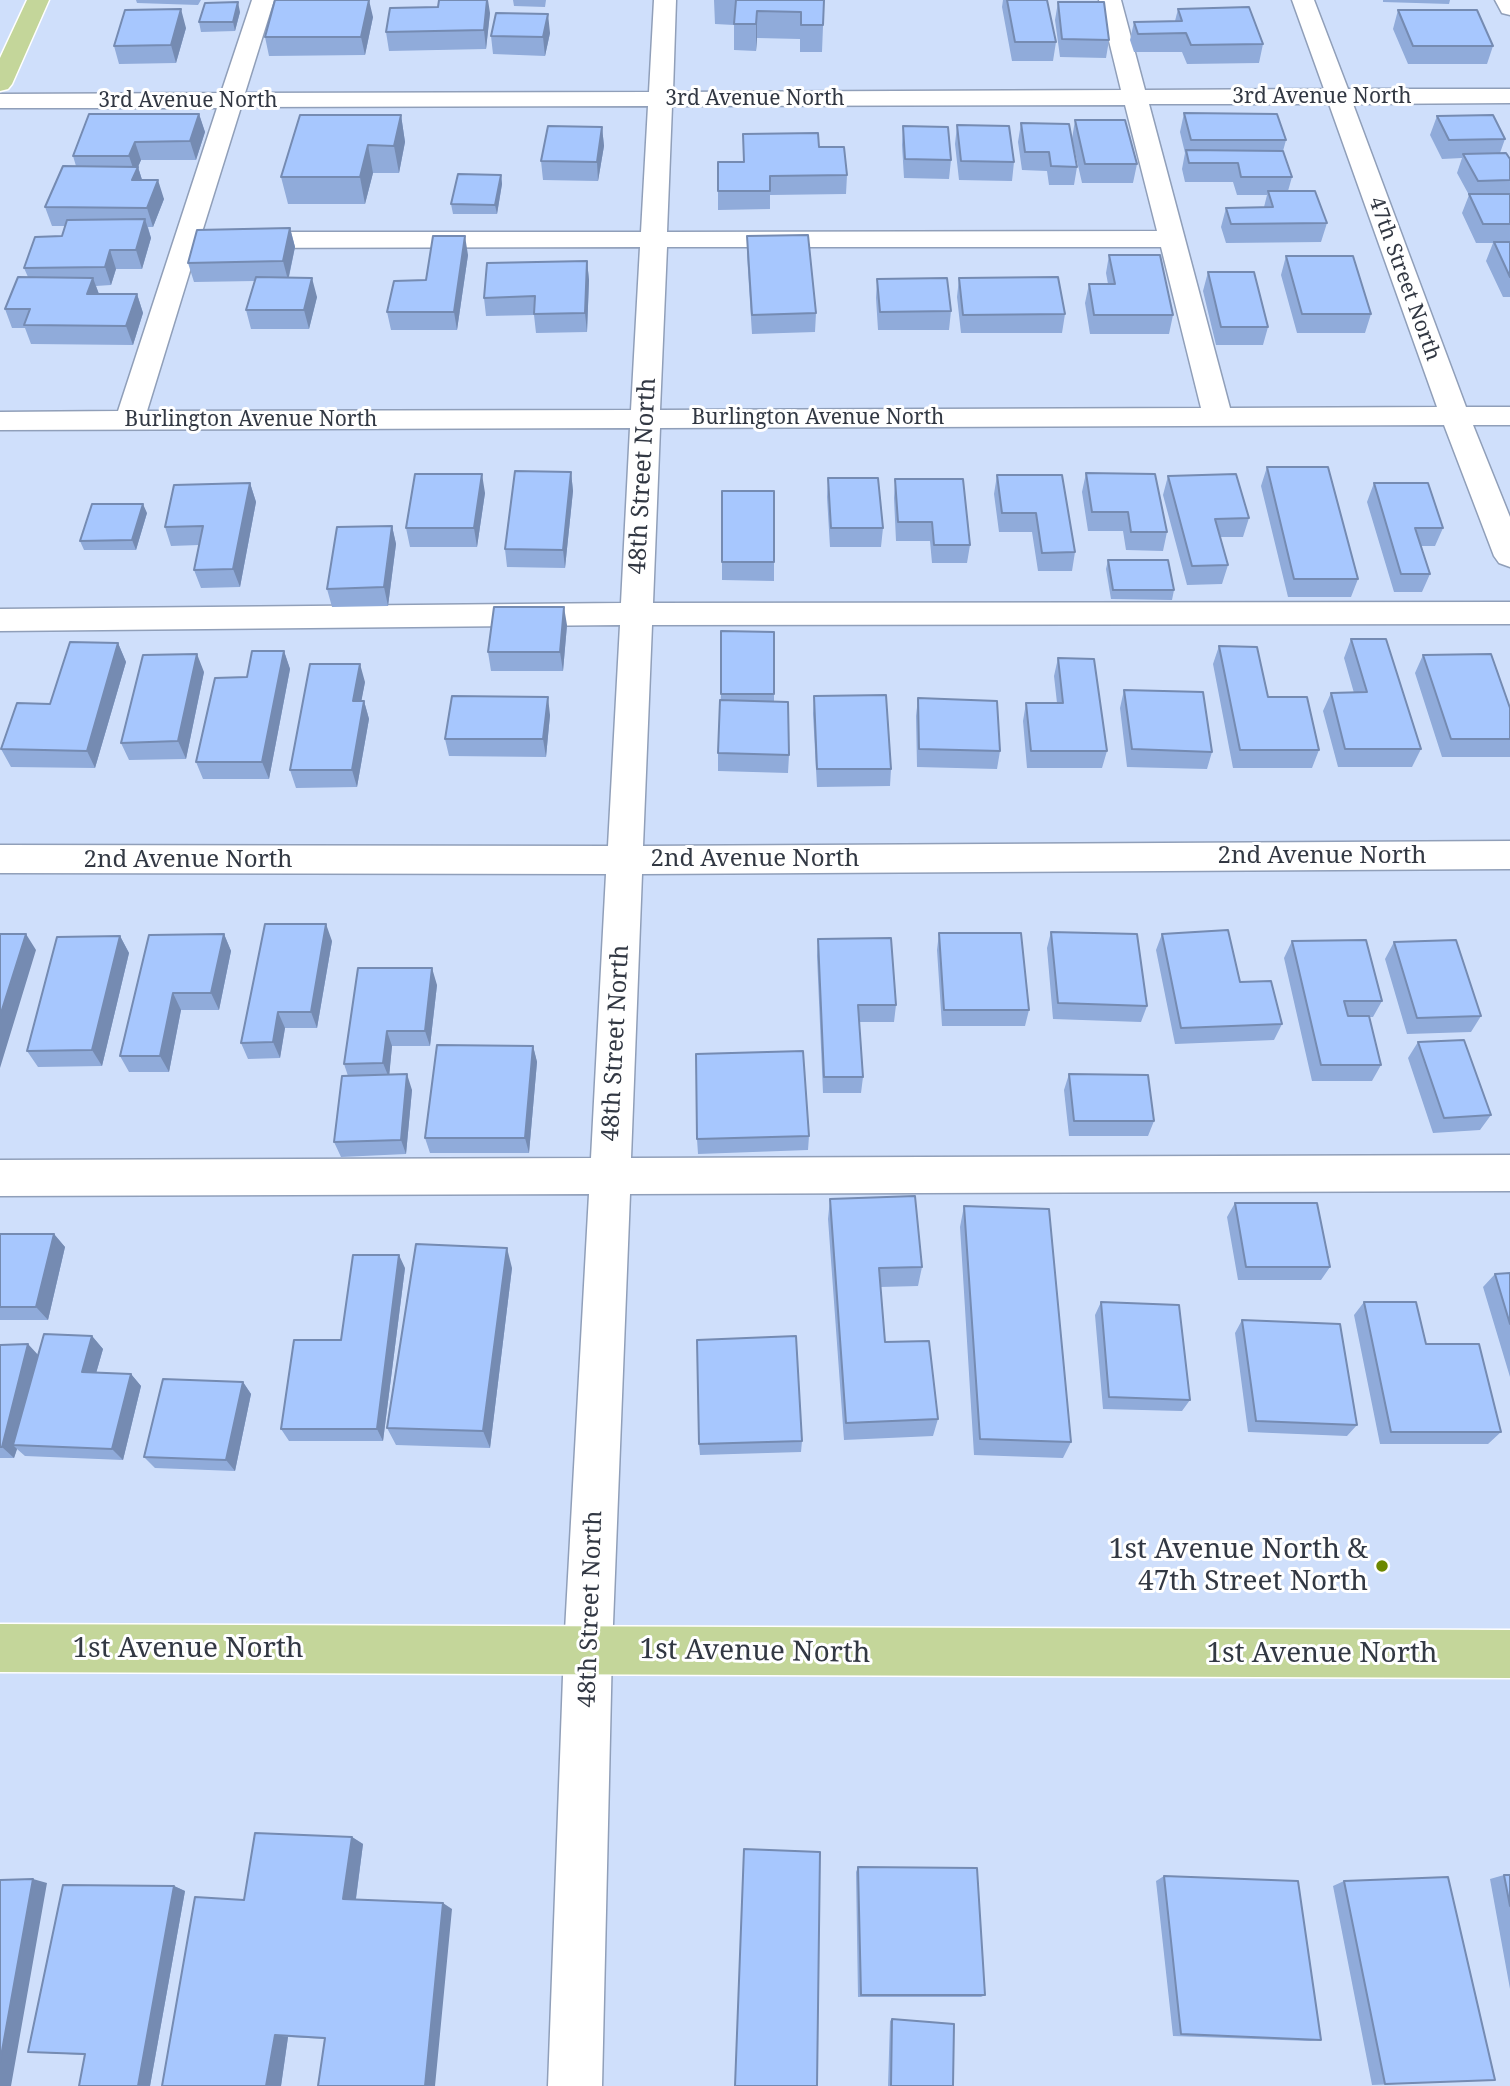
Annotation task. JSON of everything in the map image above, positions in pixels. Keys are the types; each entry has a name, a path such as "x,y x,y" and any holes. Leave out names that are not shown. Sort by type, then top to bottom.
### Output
{"main road":[{"path":"0,84 38,0"},
{"name":"1st Avenue North","path":"0,1648 588,1649 928,1654 1510,1654"}],"street":[{"path":"129,421 263,0"},
{"name":"48th Street North","path":"575,2086 588,1649 665,0"},
{"path":"1110,0 1133,98 1218,417"},
{"name":"47th Street North","path":"1303,0 1455,416 1510,556"},
{"path":"1506,0 1510,8"},
{"name":"3rd Avenue North","path":"0,101 1510,96"},
{"path":"186,240 1171,239"},
{"name":"Burlington Avenue North","path":"0,421 1510,416"},
{"path":"0,620 637,614 1510,613"},
{"name":"2nd Avenue North","path":"0,859 625,860 1510,855"},
{"path":"0,1178 1510,1173"}],"building":[{"path":"275,0 369,0 361,37 265,37"},
{"path":"439,0 487,0 484,30 386,32 390,8 438,7"},
{"path":"736,0 824,0 823,25 801,25 801,12 757,11 756,24 734,24"},
{"path":"1007,0 1047,0 1056,42 1015,42"},
{"path":"238,2 233,22 199,22 205,3"},
{"path":"1058,2 1104,2 1109,40 1062,39"},
{"path":"1249,7 1263,44 1191,45 1186,33 1138,34 1134,22 1182,21 1178,9"},
{"path":"181,9 171,45 114,46 125,10"},
{"path":"1398,10 1477,10 1493,46 1413,46"},
{"path":"496,13 548,14 543,37 491,36"},
{"path":"1184,113 1277,114 1286,140 1191,140"},
{"path":"89,114 199,114 190,141 135,142 129,156 73,156"},
{"path":"300,115 401,115 394,146 368,145 360,177 281,177"},
{"path":"1493,115 1505,139 1449,140 1437,116"},
{"path":"1075,120 1125,120 1137,164 1085,164"},
{"path":"1021,123 1069,124 1077,167 1051,166 1049,152 1025,152"},
{"path":"957,125 1009,126 1014,162 961,161"},
{"path":"548,126 602,127 597,162 541,161"},
{"path":"903,126 948,127 951,160 905,159"},
{"path":"818,133 819,147 844,147 847,175 770,176 770,191 718,191 718,162 744,162 743,134"},
{"path":"1186,150 1283,151 1292,177 1241,177 1238,163 1189,163"},
{"path":"1506,153 1510,159 1510,180 1478,181 1463,154"},
{"path":"63,166 138,167 132,180 158,180 147,208 45,207"},
{"path":"458,174 501,175 495,205 451,204"},
{"path":"1268,191 1315,191 1327,223 1231,224 1226,208 1273,207"},
{"path":"1469,194 1510,194 1510,224 1483,224"},
{"path":"145,219 136,250 110,250 105,267 24,268 35,237 62,236 67,220"},
{"path":"290,228 283,261 188,263 197,230"},
{"path":"808,235 816,313 752,315 747,236"},
{"path":"433,236 465,236 454,312 387,312 394,281 426,280"},
{"path":"1494,242 1510,242 1510,277"},
{"path":"1109,255 1160,255 1173,315 1094,315 1089,284 1115,284"},
{"path":"1286,256 1353,256 1371,314 1302,314"},
{"path":"587,261 585,313 534,314 535,296 484,298 487,263"},
{"path":"1208,272 1254,272 1268,327 1221,327"},
{"path":"18,277 93,278 87,294 137,294 126,326 24,325 30,309 5,309"},
{"path":"256,277 312,278 304,310 246,310"},
{"path":"1058,277 1065,314 963,315 959,278"},
{"path":"947,278 951,311 880,312 877,279"},
{"path":"1267,467 1328,467 1358,579 1294,579"},
{"path":"515,471 571,472 563,550 505,549"},
{"path":"1086,473 1155,474 1167,532 1131,532 1128,512 1092,512"},
{"path":"415,474 482,474 474,528 406,528"},
{"path":"1236,474 1249,518 1215,519 1228,565 1192,566 1168,476"},
{"path":"997,475 1062,475 1075,552 1042,553 1036,513 1002,513"},
{"path":"828,478 878,478 883,528 831,528"},
{"path":"895,479 963,479 970,545 934,545 932,522 898,522"},
{"path":"250,483 233,569 194,570 203,526 165,527 174,485"},
{"path":"1374,483 1428,483 1443,528 1415,528 1430,574 1401,574"},
{"path":"722,491 774,491 774,562 722,562"},
{"path":"92,504 143,504 132,540 80,541"},
{"path":"392,526 384,587 327,589 337,527"},
{"path":"1108,560 1168,560 1174,590 1113,590"},
{"path":"494,607 564,607 560,652 488,652"},
{"path":"721,631 774,632 774,694 721,694"},
{"path":"1351,639 1386,639 1421,749 1345,749 1331,693 1367,692"},
{"path":"70,642 118,643 87,751 1,749 17,703 50,704"},
{"path":"1219,646 1257,647 1268,697 1307,697 1319,750 1240,750"},
{"path":"252,651 284,651 262,762 196,762 215,678 247,677"},
{"path":"197,654 178,741 121,743 143,655"},
{"path":"1491,654 1510,708 1510,739 1451,739 1423,655"},
{"path":"1058,658 1094,659 1107,751 1031,751 1026,703 1063,703"},
{"path":"310,664 360,664 353,701 364,701 352,770 290,770"},
{"path":"1124,690 1203,692 1212,752 1132,749"},
{"path":"886,695 891,769 817,769 814,696"},
{"path":"452,696 548,697 543,739 445,739"},
{"path":"918,698 997,701 1000,751 919,749"},
{"path":"720,700 788,702 789,755 718,753"},
{"path":"265,924 326,924 311,1012 278,1012 273,1042 241,1043"},
{"path":"1228,930 1240,982 1271,981 1282,1024 1181,1028 1162,934"},
{"path":"1051,932 1137,934 1147,1006 1058,1003"},
{"path":"939,933 1021,933 1029,1010 944,1010"},
{"path":"0,934 26,934 0,1016"},
{"path":"224,934 211,993 173,993 160,1056 120,1056 149,935"},
{"path":"120,936 92,1050 27,1051 57,937"},
{"path":"891,938 896,1005 858,1005 863,1077 824,1077 818,939"},
{"path":"1366,940 1382,1001 1344,1001 1348,1016 1369,1016 1381,1065 1321,1065 1292,941"},
{"path":"1456,940 1481,1016 1417,1018 1394,942"},
{"path":"358,968 432,968 425,1031 387,1031 383,1063 344,1064"},
{"path":"1464,1040 1491,1115 1444,1118 1418,1042"},
{"path":"437,1045 533,1046 525,1138 425,1138"},
{"path":"803,1051 809,1136 697,1139 696,1054"},
{"path":"407,1074 401,1140 334,1142 342,1076"},
{"path":"1069,1074 1148,1075 1154,1121 1074,1121"},
{"path":"915,1196 922,1267 879,1268 885,1342 929,1341 938,1419 846,1423 830,1199"},
{"path":"1235,1203 1317,1203 1330,1267 1246,1267"},
{"path":"964,1206 1049,1209 1071,1442 980,1439"},
{"path":"0,1234 54,1234 36,1307 0,1307"},
{"path":"416,1244 507,1248 483,1431 387,1428"},
{"path":"353,1255 399,1255 377,1429 281,1429 294,1340 341,1340"},
{"path":"1510,1273 1510,1324 1495,1274"},
{"path":"1101,1302 1179,1305 1190,1400 1109,1397"},
{"path":"1364,1302 1416,1302 1426,1344 1479,1344 1501,1432 1391,1432"},
{"path":"1242,1320 1340,1324 1357,1425 1256,1421"},
{"path":"44,1334 92,1336 82,1372 131,1374 112,1449 13,1445"},
{"path":"796,1336 802,1441 699,1444 697,1340"},
{"path":"28,1344 2,1447 0,1447 0,1345"},
{"path":"163,1379 243,1382 226,1460 144,1457"},
{"path":"255,1833 352,1837 343,1899 443,1903 425,2086 318,2086 325,2038 275,2035 266,2086 162,2086 195,1897 244,1900"},
{"path":"744,1849 820,1852 817,2086 735,2086"},
{"path":"858,1867 977,1868 985,1995 861,1995"},
{"path":"1504,1875 1510,1875 1510,1906"},
{"path":"1164,1876 1298,1881 1321,2040 1181,2034"},
{"path":"1448,1877 1495,2080 1385,2084 1344,1881"},
{"path":"33,1879 0,2062 0,1880"},
{"path":"63,1885 174,1886 138,2086 79,2086 85,2054 28,2052"},
{"path":"892,2019 954,2024 953,2086 891,2086"}],"place":[{"name":"1st Avenue North & 47th Street North","path":"1382,1566"}]}
